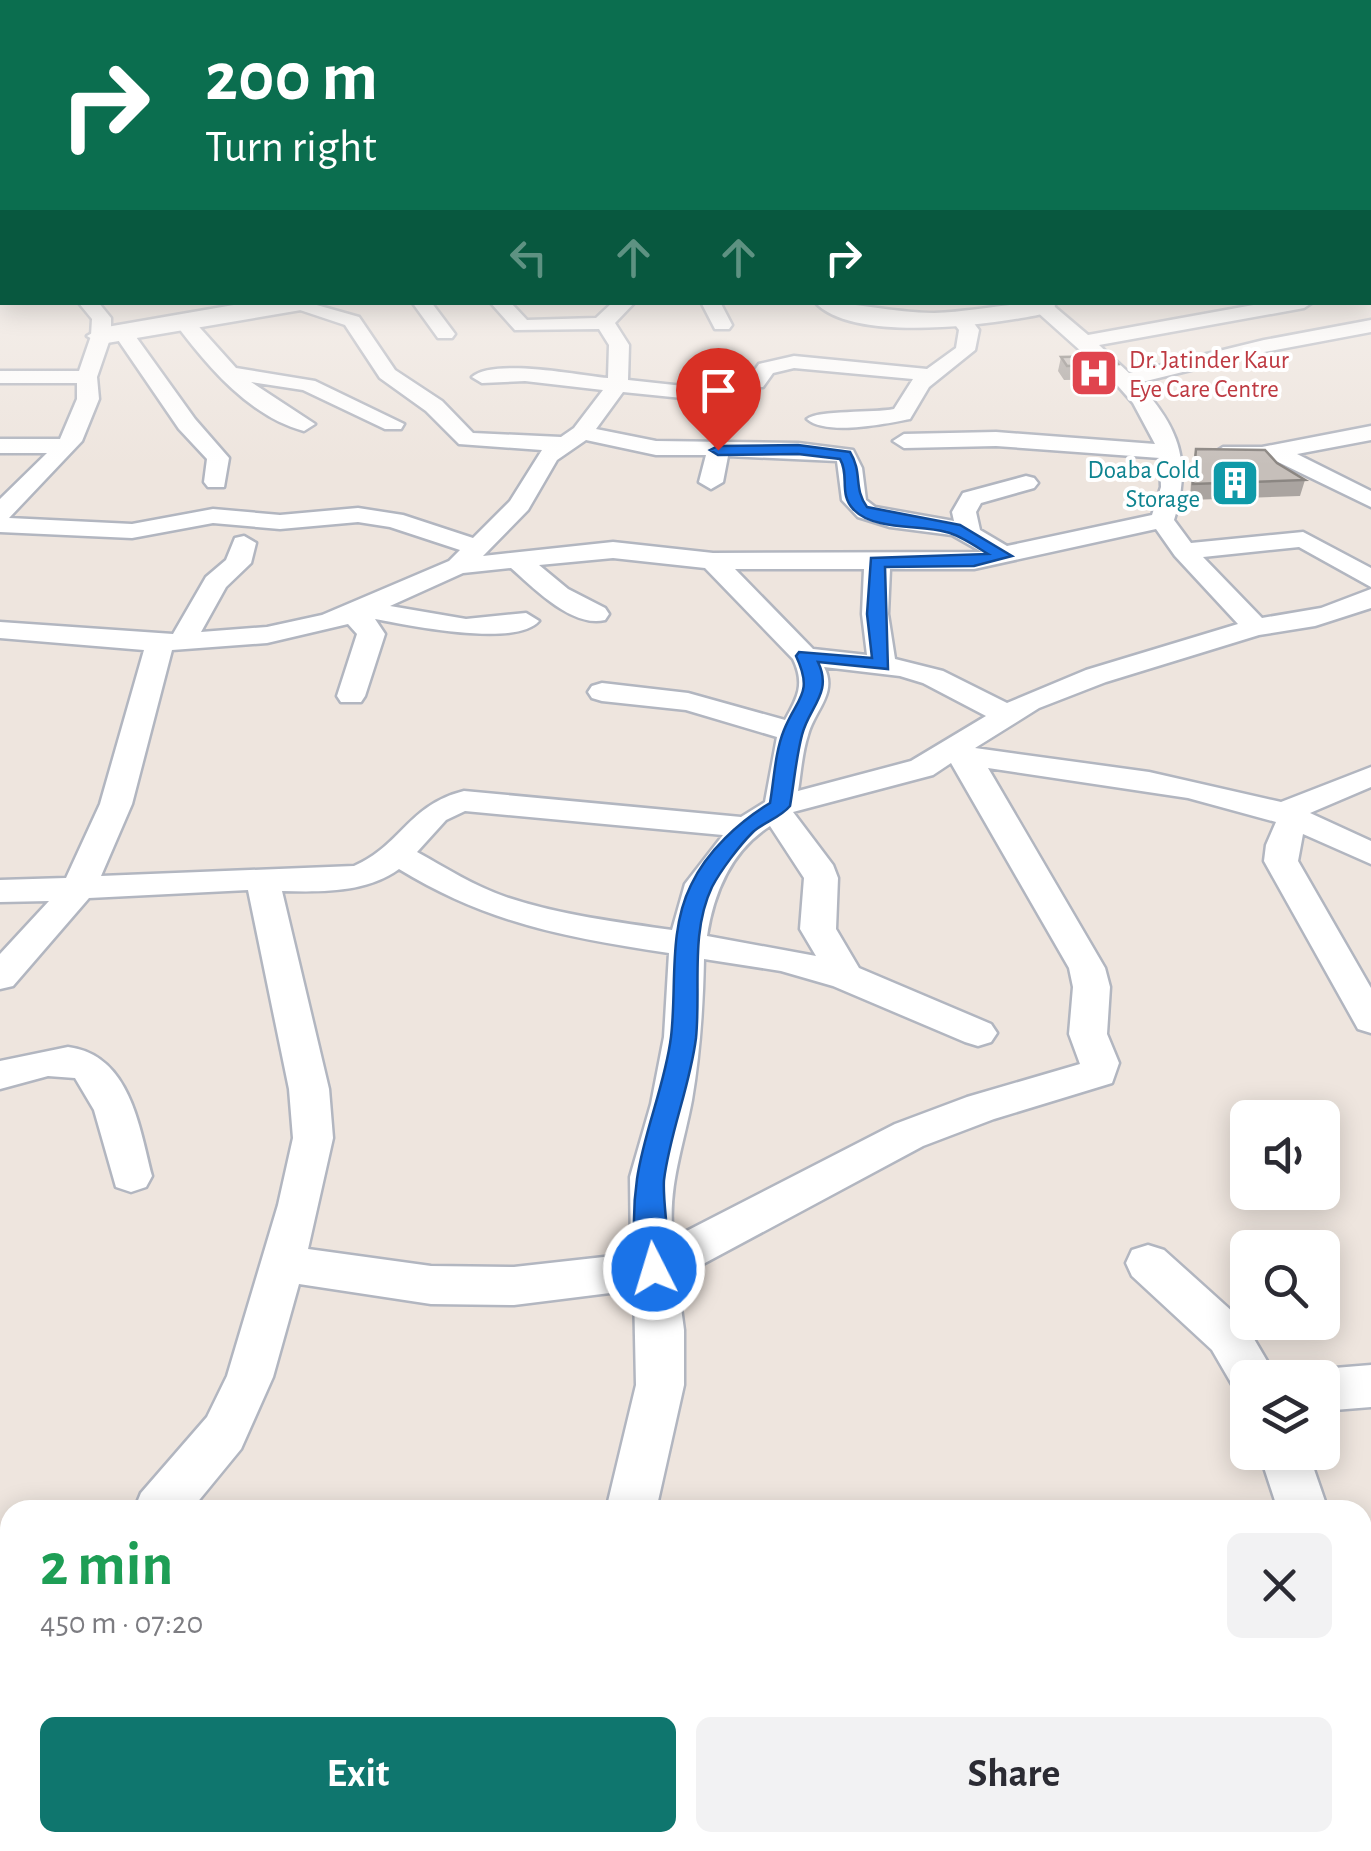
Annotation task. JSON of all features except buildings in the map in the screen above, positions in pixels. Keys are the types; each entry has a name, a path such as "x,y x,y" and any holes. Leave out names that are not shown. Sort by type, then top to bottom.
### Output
{"street":[{"path":"90,305 218,458 216,482"},
{"path":"0,512 66,446 88,399 86,377 112,335 199,315 280,305"},
{"path":"303,305 352,320 372,344 387,374 434,406 466,439 571,439 656,448 798,450 845,455 852,467 851,495 861,510 969,533 1004,556"},
{"path":"423,305 445,334"},
{"path":"503,305 522,326 605,324"},
{"path":"0,630 170,643 268,635 357,611 467,556 520,504 548,456 571,439 616,385 620,345 605,324 606,316 622,305"},
{"path":"712,305 722,325"},
{"path":"836,305 863,315 963,322 1036,305"},
{"path":"1041,305 1124,380 1184,455"},
{"path":"1082,342 1282,305"},
{"path":"1297,305 1348,330"},
{"path":"199,315 230,373 265,407 304,424"},
{"path":"818,419 865,421 893,417 908,409 930,375 966,350 969,330 963,322"},
{"path":"1124,380 1371,326"},
{"path":"756,383 766,368 794,362 930,375"},
{"path":"230,373 308,385 393,424"},
{"path":"482,377 513,374 702,394"},
{"path":"0,376 86,377"},
{"path":"904,441 996,439 1184,455 1269,452 1371,433"},
{"path":"0,446 66,446"},
{"path":"712,482 718,450"},
{"path":"1269,452 1295,460 1371,500"},
{"path":"1162,520 1184,455"},
{"path":"969,533 964,512 971,498 1026,484"},
{"path":"0,525 132,531 213,516 280,522 358,515 394,520 467,556 518,561 612,550 713,561 960,562 1004,556 1162,520"},
{"path":"1162,520 1184,551 1256,627"},
{"path":"1184,551 1304,539 1371,579"},
{"path":"0,977 76,891 116,804 170,643 214,583 238,563 244,543"},
{"path":"518,561 559,594 596,614"},
{"path":"634,1500 660,1385 661,1330 649,1220 651,1177 684,1037 687,946 702,884 767,814 792,732 812,696 815,676 805,656 713,561"},
{"path":"876,562 876,614 882,665"},
{"path":"0,890 76,891 262,878 331,879 363,874 397,854 438,808 464,801 767,814 957,755 1030,702 1096,676 1256,627 1302,621 1358,605 1371,597"},
{"path":"357,611 466,627 526,621"},
{"path":"351,696 371,634 357,611"},
{"path":"805,656 882,665 933,677 1008,716"},
{"path":"602,692 702,705 792,732"},
{"path":"957,755 1139,782 1288,815 1371,854"},
{"path":"282,1264 432,1284 514,1286 654,1269 909,1135 1101,1070 1086,1029 1094,986 1087,968 957,755"},
{"path":"1288,815 1371,776"},
{"path":"767,814 816,864 822,897 816,912 818,929 846,977"},
{"path":"1288,815 1280,862 1371,1020"},
{"path":"397,854 456,889 496,906 587,929 781,959 846,977 978,1033"},
{"path":"167,1500 224,1433 250,1377 313,1138 309,1088 262,878"},
{"path":"0,1075 74,1060 94,1068 107,1091 132,1176"},
{"path":"1148,1263 1228,1336 1243,1360"},
{"path":"1340,1389 1371,1386"},
{"path":"1289,1470 1300,1500"}],"place":[{"name":"Dr. Jatinder Kaur Eye Care Centre","path":"1094,373"},
{"name":"Doaba Cold Storage","path":"1235,483"}],"route":[{"path":"654,1269 649,1220 651,1177 684,1037 687,946 694,908 702,884 746,826 780,806 792,732 812,696 815,676 805,656 882,665 876,614 876,562 974,561 1004,556 954,528 886,518 861,510 851,495 852,467 845,455 824,451 718,450"}]}
